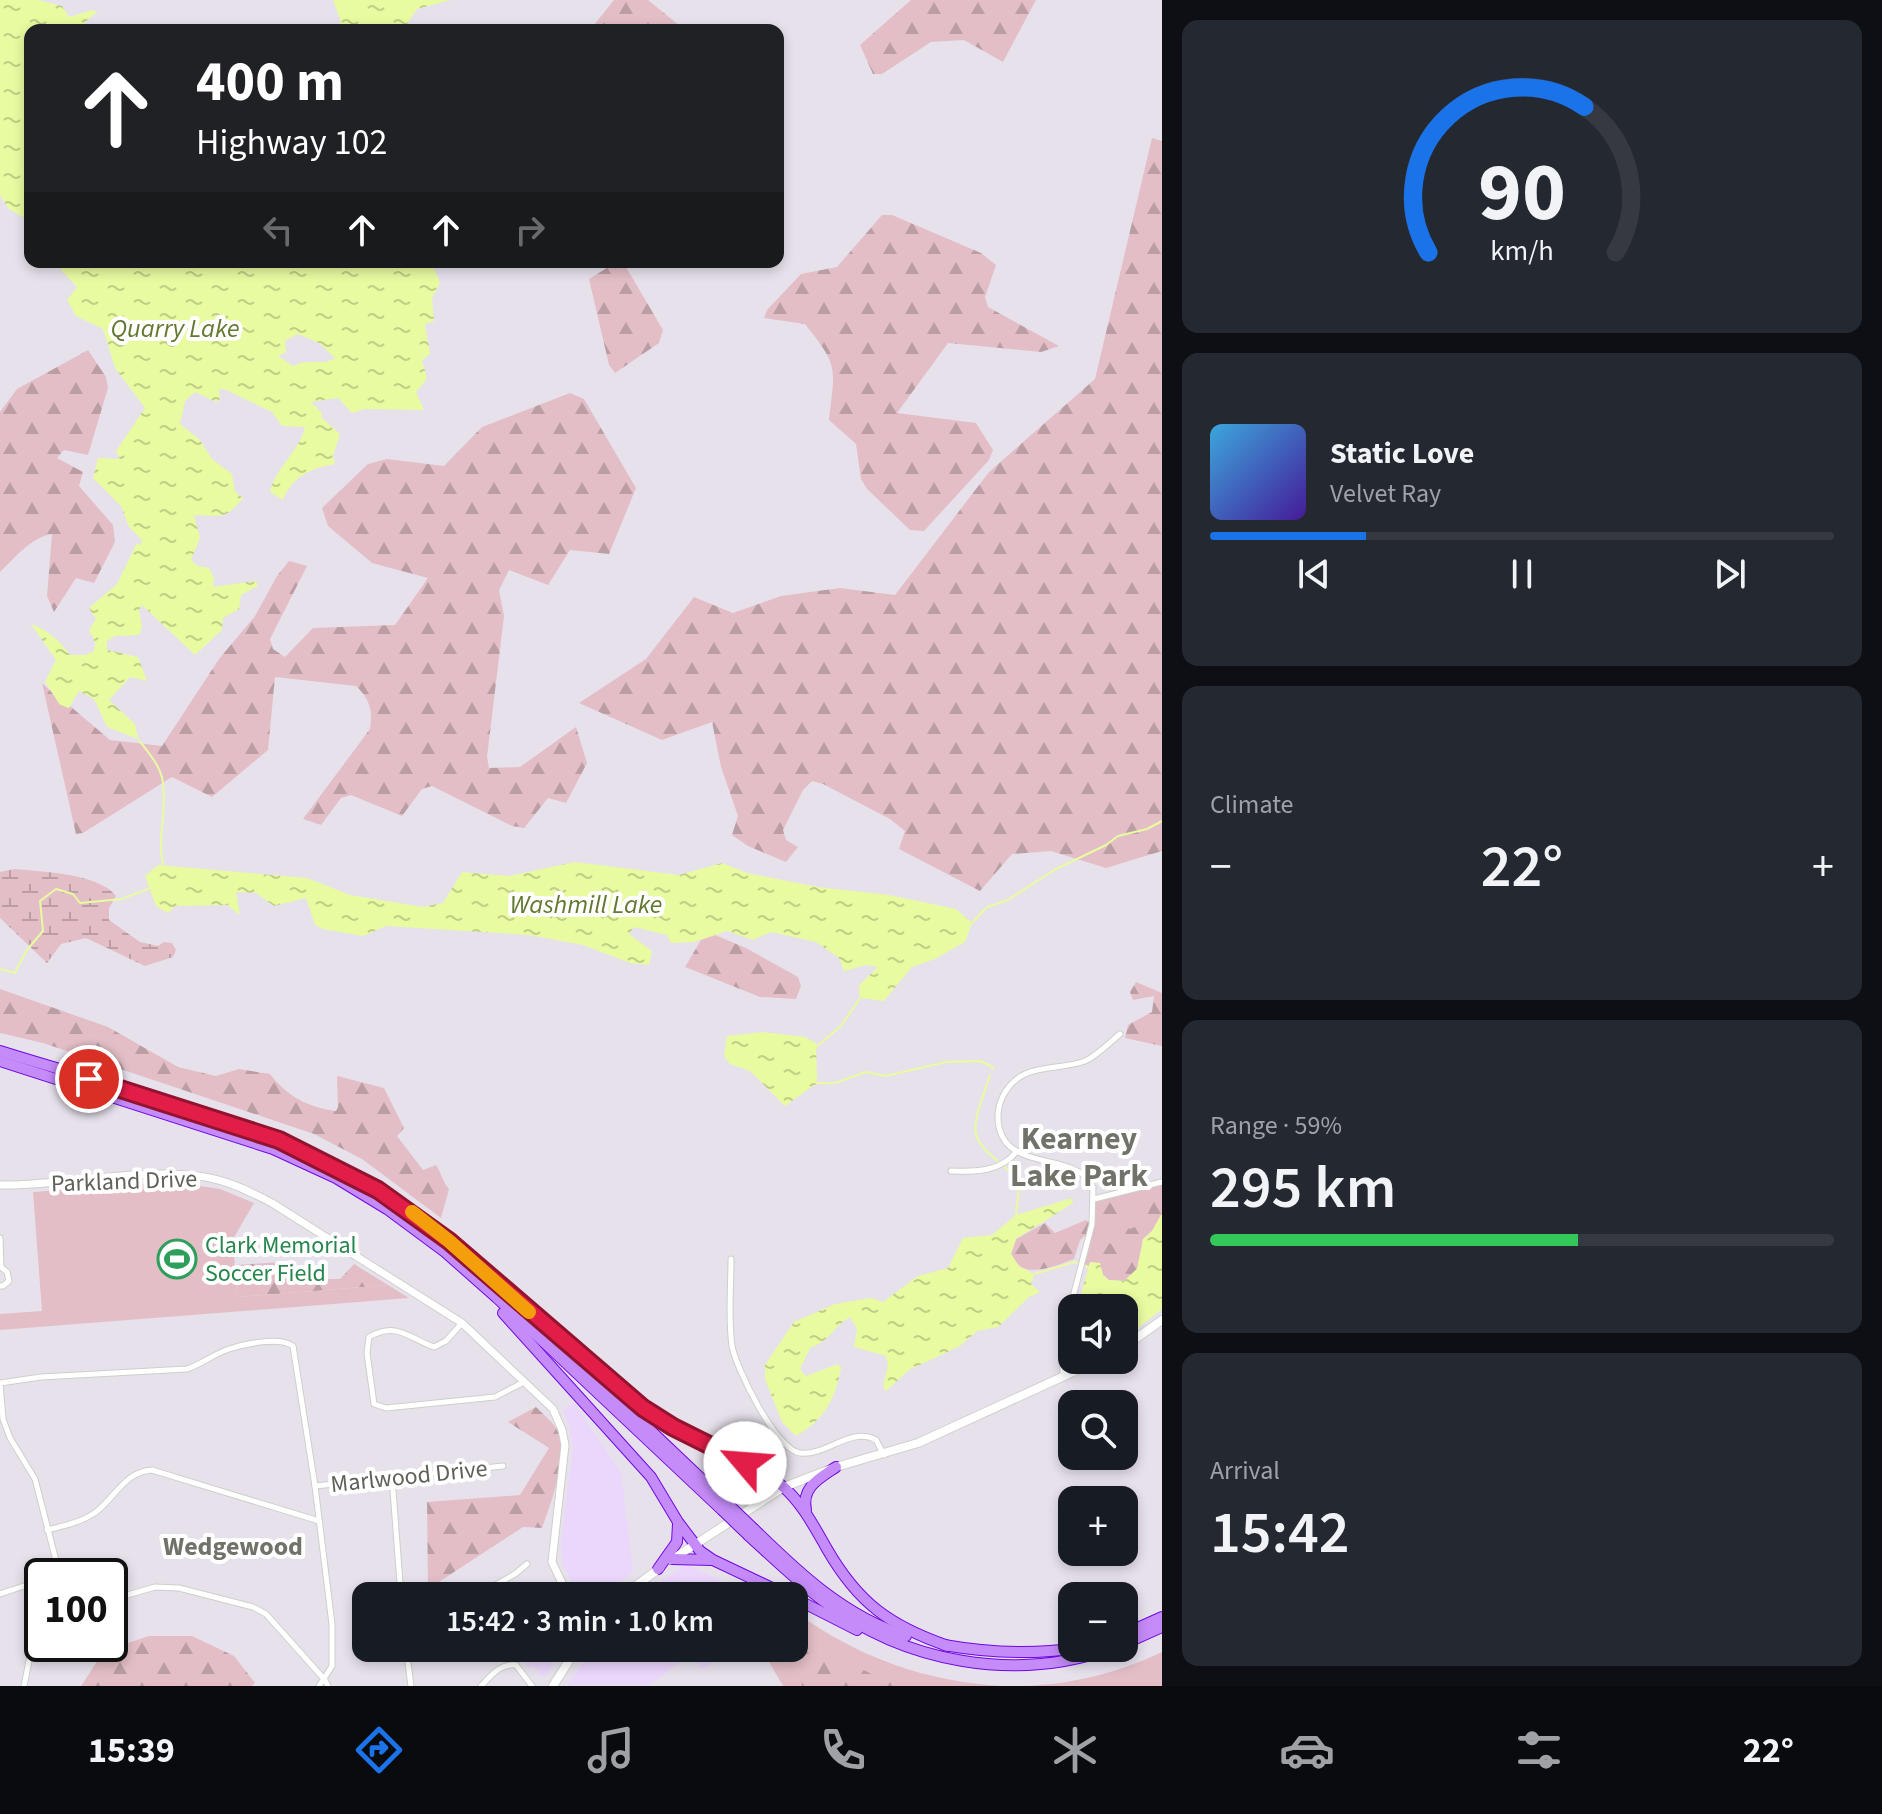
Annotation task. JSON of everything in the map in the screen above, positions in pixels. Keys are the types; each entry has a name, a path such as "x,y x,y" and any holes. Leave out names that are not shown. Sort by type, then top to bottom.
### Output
{"highway":[{"path":"0,1051 279,1140 341,1169 412,1212 643,1408 673,1427 765,1473 784,1487 809,1519 847,1581 864,1601 905,1630 948,1646"},
{"path":"0,1061 273,1149 336,1178 387,1209 465,1270 725,1507"},
{"path":"465,1270 651,1477 694,1545 713,1560 760,1582"},
{"path":"501,1288 822,1601 859,1624 916,1651"},
{"path":"809,1519 804,1505 809,1488 836,1467"},
{"path":"658,1569 677,1542 678,1522"},
{"path":"751,1532 843,1606 900,1634 948,1646 1016,1653 1058,1650"},
{"path":"672,1559 713,1560"},
{"path":"808,1605 868,1635 916,1651 969,1663 1016,1665 1058,1661"},
{"path":"1138,1628 1162,1617"},
{"path":"1138,1638 1162,1627"}],"main road":[{"path":"1138,1337 1162,1320"},
{"path":"641,1582 784,1487 836,1467 918,1443 1068,1374"},
{"path":"553,1686 568,1662"}],"street":[{"path":"1063,1376 1062,1339 1092,1224 1093,1187 1082,1172 1017,1151 1005,1141 998,1124 999,1105 1008,1088 1032,1071 1088,1059 1120,1034"},
{"path":"951,1171 982,1170 1003,1164 1017,1151"},
{"name":"Parkland Drive","path":"0,1185 158,1175 196,1175 217,1179 242,1187 272,1203 462,1323 553,1409 562,1430 564,1461 552,1562 562,1582"},
{"path":"1093,1199 1162,1182"},
{"path":"0,1238 1,1267 7,1272 9,1281 0,1286"},
{"path":"731,1259 731,1338 734,1355 772,1429 788,1448 799,1453 817,1451 861,1435 876,1440 884,1455"},
{"path":"462,1323 446,1341 434,1347 399,1330 369,1337 367,1353 374,1404 386,1408 495,1397 524,1381"},
{"path":"54,1558 35,1479 10,1438 3,1419 0,1384 32,1378 187,1369 229,1349 288,1342 293,1346 295,1357 332,1624 332,1666 327,1683"},
{"name":"Marlwood Drive","path":"315,1486 503,1466"},
{"path":"47,1530 83,1519 97,1511 133,1474 152,1470 319,1521"},
{"path":"392,1477 400,1582"},
{"path":"501,1582 527,1564"},
{"path":"0,1594 24,1586"},
{"path":"128,1595 155,1587 189,1590 253,1607 266,1614 327,1683"},
{"path":"24,1686 29,1662"},
{"path":"408,1662 411,1686"},
{"path":"481,1686 499,1668 508,1664 516,1665 532,1686"},
{"path":"319,1686 327,1683"}],"shaded area":[{"path":"574,1403 621,1473 633,1571 621,1582 572,1582 562,1563 561,1543 573,1449 569,1424 563,1411"},
{"path":"686,1564 723,1582 661,1582"},
{"path":"555,1662 544,1678 533,1665 529,1668 525,1663"},
{"path":"583,1662 680,1662 648,1686 567,1686"},
{"path":"697,1662 713,1662 703,1669"}],"green space":[{"path":"614,0 648,0 678,24 595,24"},
{"path":"911,0 1036,0 1003,62 964,40 931,42 882,74 873,74 860,45"},
{"path":"1152,138 1162,141 1162,851 1106,868 1051,851 1012,854 980,891 899,849 905,831 890,819 812,781 803,790 783,830 786,840 798,847 786,862 748,846 732,835 738,816 721,767 712,722 662,740 579,703 646,659 694,597 733,613 781,596 840,588 895,595 989,472 1095,379"},
{"path":"882,215 892,215 981,253 996,265 985,297 988,307 1059,346 1041,352 948,343 897,413 976,423 993,450 989,460 924,531 910,530 867,489 861,479 856,444 829,420 832,368 816,338 805,324 764,318 767,310 801,274 837,267"},
{"path":"607,268 627,268 663,330 659,343 615,373 609,365 589,279"},
{"path":"88,350 106,377 108,388 88,455 64,450 57,458 83,472 79,486 113,525 115,542 94,583 76,578 54,612 47,596 52,534 30,544 0,572 0,412 17,389"},
{"path":"570,393 584,399 636,488 609,554 570,550 548,585 509,570 499,590 504,616 487,757 489,768 520,767 576,727 587,763 566,803 548,798 524,828 512,826 432,786 422,789 402,816 351,795 341,798 321,825 303,819 370,729 371,711 365,696 356,686 275,677 268,750 212,797 172,777 83,833 76,834 42,683 68,708 70,706 110,740 162,746 219,659 255,616 289,561 307,566 270,639 273,649 285,657 313,628 395,625 428,578 372,563 328,526 322,508 368,464 387,459 444,466 482,427"},
{"path":"15,869 84,878 108,888 116,896 109,908 109,920 140,942 158,946 164,942 172,943 176,950 173,957 145,966 86,938 61,944 47,963 0,918 0,872"},
{"path":"715,935 798,977 801,986 796,999 760,997 685,967 701,940"},
{"path":"1136,982 1162,993 1162,1046 1125,1038 1128,1025 1152,1012 1154,996 1133,1000 1130,992"},
{"path":"0,989 108,1027 178,1067 216,1076 239,1069 270,1074 291,1094 326,1109 336,1111 338,1107 337,1076 384,1088 404,1128 397,1136 423,1170 436,1165 449,1189 441,1218 362,1159 314,1134 43,1043 0,1033"},
{"path":"1162,1181 1162,1213 1152,1231 1143,1239 1137,1269 1090,1262 1089,1267 1082,1264 1092,1224 1093,1199"},
{"path":"173,1182 220,1189 254,1203 233,1239 237,1297 388,1285 409,1298 0,1330 0,1314 42,1311 33,1192"},
{"path":"1162,1188 1162,1213 1152,1231 1137,1236 1103,1239 1116,1245 1139,1243 1142,1246 1137,1269 1124,1281 1109,1280 1103,1275 1100,1263 1090,1262 1098,1239 1094,1235 1098,1206 1109,1202 1114,1206 1120,1205 1129,1223 1127,1226 1133,1228 1148,1213 1151,1205 1145,1194"},
{"path":"1086,1220 1091,1224 1088,1233 1080,1240 1074,1259 1049,1268 1029,1270 1019,1266 1011,1254 1016,1239 1045,1223 1055,1233"},
{"path":"283,1262 321,1279 340,1279 354,1264 388,1285 237,1297 235,1265"},
{"path":"536,1407 557,1430 560,1466 542,1528 523,1527 439,1582 428,1582 427,1502 520,1495 549,1448 508,1422"},
{"path":"808,1620 842,1642 893,1664 947,1679 1003,1686 783,1686 769,1662 808,1662"},
{"path":"149,1636 192,1636 234,1656 255,1683 252,1686 81,1686 97,1662 128,1662 128,1643"},
{"path":"808,1641 879,1678 902,1686 802,1686 793,1662 808,1662"},
{"path":"1162,1652 1162,1686 1021,1686 1093,1676"}],"water":[{"path":"0,0 38,0 62,6 69,17 93,10 97,12 86,24 24,24 24,218 9,209 0,195"},
{"path":"333,0 450,0 417,9 407,24 339,24"},
{"name":"Quarry Lake","path":"60,268 433,268 440,283 432,298 434,321 425,324 430,354 422,360 427,379 416,392 424,410 365,409 352,413 338,398 311,402 322,413 321,417 340,434 333,456 335,464 303,475 291,485 283,500 270,492 305,427 282,426 272,412 224,389 219,389 220,399 216,402 195,392 185,401 180,424 199,439 212,459 232,474 235,492 243,498 232,510 222,515 194,515 200,538 191,560 198,566 209,568 214,578 213,587 256,581 258,586 241,595 239,609 223,618 222,630 195,655 142,605 139,610 142,627 139,635 115,636 107,641 107,650 138,657 147,681 130,677 109,700 135,724 138,739 107,727 94,699 79,691 69,708 60,705 45,682 56,660 31,624 53,636 70,655 85,655 94,651 95,642 89,630 96,619 89,608 117,584 137,543 141,545 142,540 129,527 121,506 93,478 98,458 120,459 116,451 145,408 115,368 103,329 76,316 67,300 77,287","holes":["298,334 319,343 335,358 293,366 278,356 286,352 285,341"]},
{"name":"Washmill Lake","path":"575,862 679,875 722,863 747,873 818,887 889,895 956,909 972,923 965,942 935,959 912,967 884,1001 860,998 859,985 878,967 866,965 844,971 839,958 816,942 771,932 753,940 727,931 694,942 671,943 667,935 634,927 629,934 652,951 649,965 630,963 583,945 529,935 386,926 363,936 323,929 315,925 306,898 274,906 256,893 236,892 240,915 227,905 175,906 168,913 156,906 145,876 158,865 307,878 350,895 423,907 443,903 462,872 509,876"},
{"path":"763,1032 805,1037 816,1043 817,1083 785,1106 750,1071 730,1064 724,1056 727,1036"},
{"path":"1072,1198 1073,1203 1016,1239 1011,1254 1019,1266 1034,1274 1031,1284 1040,1292 1029,1297 998,1327 977,1331 960,1346 909,1370 886,1391 883,1387 888,1365 886,1356 854,1347 857,1329 850,1317 823,1341 810,1348 800,1369 806,1376 838,1364 841,1368 827,1408 814,1423 796,1436 782,1422 765,1379 765,1365 794,1322 835,1304 871,1298 883,1302 918,1276 948,1268 963,1238 992,1235 1016,1215"},
{"path":"1162,1213 1162,1309 1138,1328 1138,1294 1081,1294 1090,1262 1100,1263 1103,1275 1109,1280 1124,1281 1137,1269 1143,1239 1152,1231"}],"waterway":[{"path":"138,739 162,777 163,865"},
{"path":"972,923 987,907 1008,900 1054,870 1118,836 1147,829 1162,821"},
{"path":"0,969 15,973 26,951 43,931 40,901 56,889 73,894 80,903 122,899 150,888"},
{"path":"816,1047 841,1026 860,998"},
{"path":"817,1083 835,1083 866,1072 886,1076 946,1062 980,1061 992,1069"},
{"path":"990,1075 975,1126 976,1136 981,1145 1020,1180 1016,1215"},
{"path":"1034,1274 1075,1262 1089,1267"}],"slow traffic":[{"path":"412,1212 529,1312"}],"place":[{"name":"Clark Memorial Soccer Field","path":"177,1259"}],"district":[{"name":"Kearney Lake Park","path":"1079,1156"},
{"name":"Wedgewood","path":"233,1546"}],"route":[{"path":"89,1079 279,1140 378,1190 449,1241 643,1408 673,1427 745,1463"}]}
